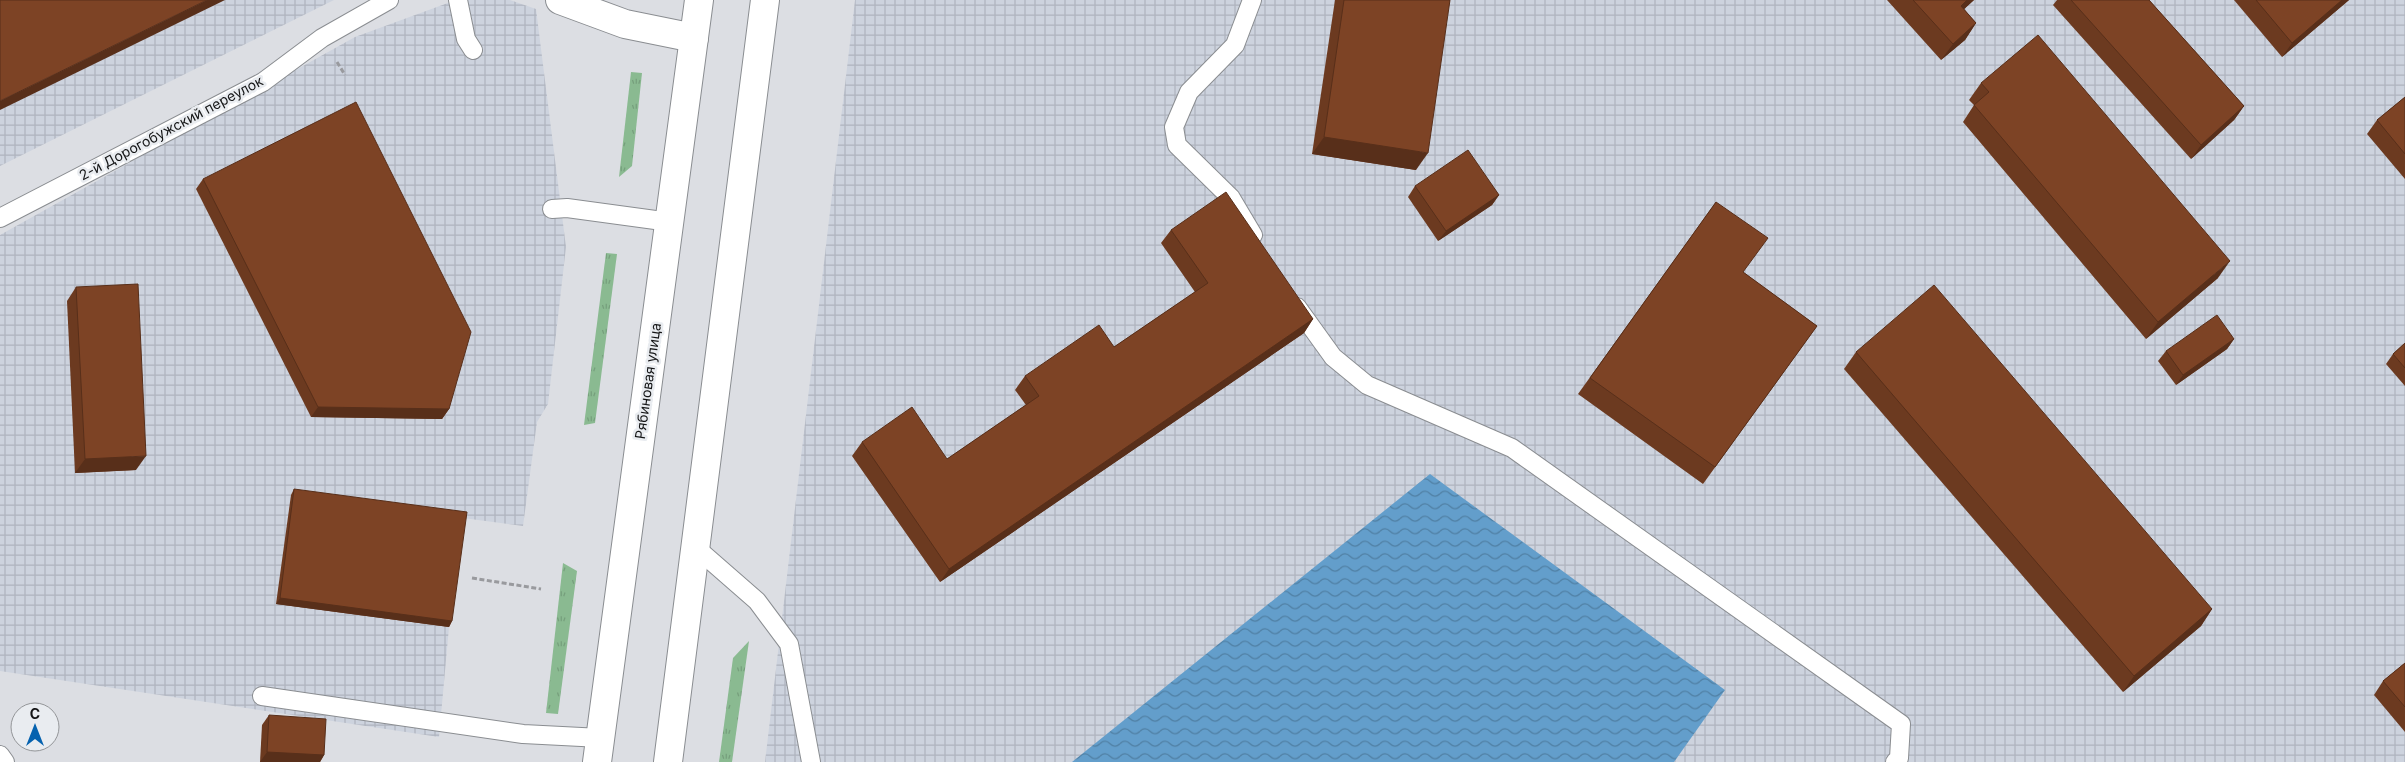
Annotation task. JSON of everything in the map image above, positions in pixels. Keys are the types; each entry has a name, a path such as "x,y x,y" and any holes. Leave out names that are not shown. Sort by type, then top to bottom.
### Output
{"main road":[{"path":"560,0 625,24 694,38"},
{"name":"Рябиновая улица","path":"599,750 699,0"},
{"path":"668,762 764,0"}],"lane":[{"name":"2-й Дорогобужский переулок","path":"0,218 263,82 322,38 389,0"},
{"path":"458,0 466,38 473,50"},
{"path":"1252,0 1235,45 1189,92 1174,126 1177,144 1231,198 1260,247"},
{"path":"552,209 567,208 670,222"},
{"path":"1289,295 1333,357 1367,385 1512,448 1901,724 1900,761"},
{"path":"694,546 757,601 790,644 811,762"},
{"path":"262,696 523,734 599,750"},
{"path":"0,754 5,762"}],"path":[{"path":"472,578 541,589"}],"shaded area":[{"path":"0,0 334,0 0,166"},
{"path":"456,0 510,0 536,9 566,247 548,404 537,422 523,526 463,518 449,627 439,737 0,671 0,235 355,37"},
{"path":"855,0 2405,0 2405,762 765,762"}],"green space":[{"path":"631,72 642,73 632,166 619,177"},
{"path":"606,253 617,254 595,423 584,425"},
{"path":"563,563 577,571 558,714 546,713"},
{"path":"749,641 732,762 719,762 733,658"}],"water":[{"path":"1430,474 1725,690 1674,762 1072,762"}],"building":[{"path":"0,0 207,0 0,101"},
{"path":"1344,0 1450,0 1428,153 1324,137"},
{"path":"1913,0 1967,0 1961,6 1976,23 1953,44"},
{"path":"2071,0 2149,0 2244,106 2201,145"},
{"path":"2256,0 2342,0 2292,43"},
{"path":"2038,35 2230,261 2158,322 1974,105 1989,92 1981,83"},
{"path":"2405,97 2405,154 2377,120"},
{"path":"356,102 471,332 449,409 318,407 203,179"},
{"path":"1468,150 1499,195 1446,231 1415,186"},
{"path":"1226,192 1313,319 949,569 862,442 912,407 947,459 1039,396 1025,376 1099,325 1114,347 1208,283 1171,230"},
{"path":"1716,202 1768,238 1743,272 1817,326 1715,467 1590,378"},
{"path":"138,284 146,456 85,459 76,287"},
{"path":"1934,285 2212,609 2134,676 1856,352"},
{"path":"2217,315 2234,339 2183,375 2166,351"},
{"path":"2405,343 2405,368 2393,354"},
{"path":"294,489 467,512 452,621 280,598"},
{"path":"2405,663 2405,707 2383,681"},
{"path":"269,715 326,719 324,755 267,752"}]}
